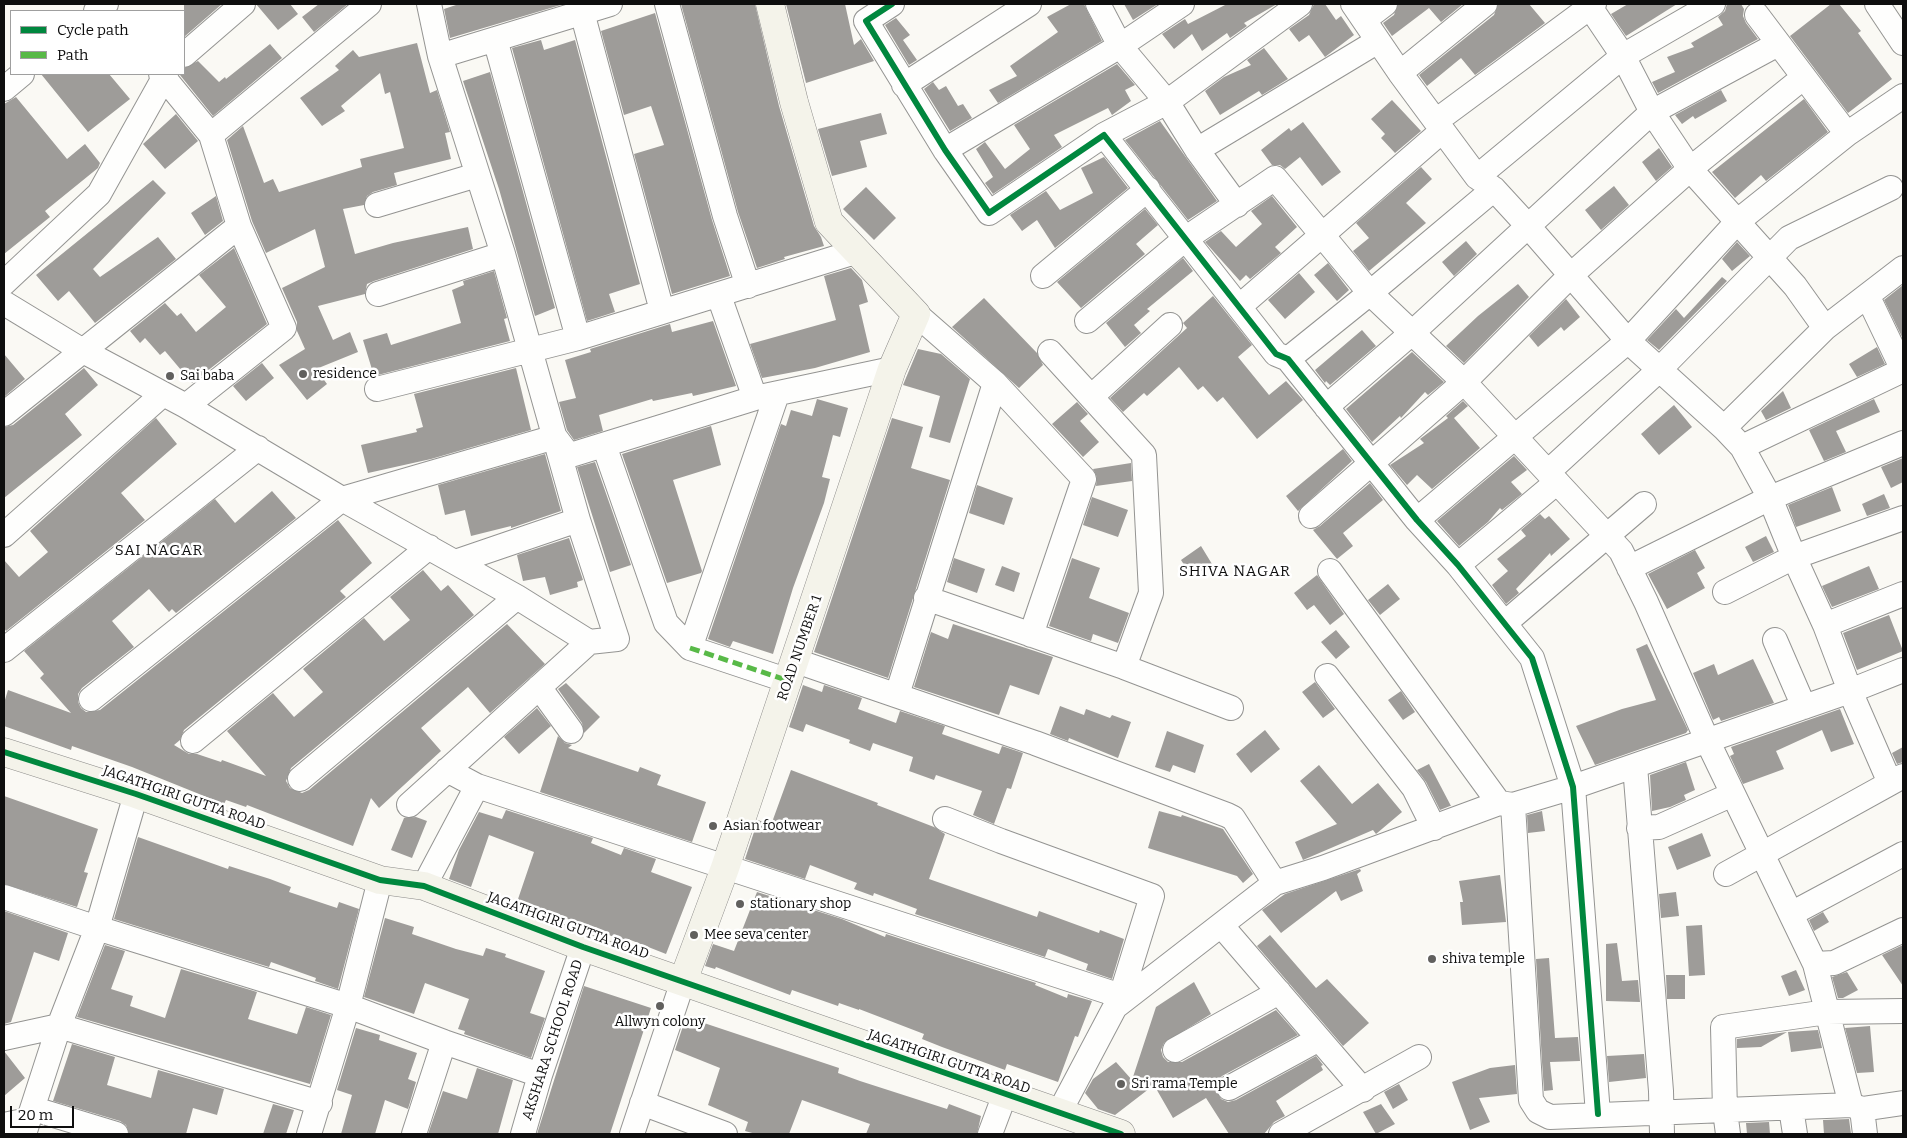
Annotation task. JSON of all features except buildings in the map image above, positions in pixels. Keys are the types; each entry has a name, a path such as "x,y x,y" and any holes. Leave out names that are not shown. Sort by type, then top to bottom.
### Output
{"street":[{"path":"185,53 243,4"},
{"path":"211,135 369,4"},
{"path":"409,805 589,642 617,639 578,520 503,254 440,56 429,4"},
{"path":"440,56 610,4"},
{"path":"667,4 724,216 748,286"},
{"path":"770,4 794,102 829,222 916,314 995,383 1084,479 1031,635"},
{"path":"892,4 866,21 945,150 989,213 1104,135 1167,102 1300,4"},
{"path":"904,85 1029,4"},
{"path":"1098,4 1120,46 1167,102 1197,150 1236,205"},
{"path":"945,150 1120,46 1182,4"},
{"path":"1384,4 1358,12 1439,126 1485,183 1528,226 1628,341 1724,428 1742,447 1770,498 1825,625 1850,691 1897,779 1726,874"},
{"path":"1400,73 1485,4"},
{"path":"1288,359 1370,293 1485,183 1623,56 1713,4"},
{"path":"1877,4 1903,44"},
{"path":"1240,306 1323,235 1439,126 1590,5 1623,56 1652,112 1690,169 1795,286 1825,328"},
{"path":"1759,8 1778,44 1847,134"},
{"path":"582,12 662,311"},
{"path":"495,39 578,338"},
{"path":"1197,150 1378,41"},
{"path":"1326,407 1413,332 1652,112 1778,44"},
{"path":"4,89 21,75"},
{"path":"4,283 99,194 163,75 211,135 239,226 284,328 186,406"},
{"path":"1311,516 1464,382 1571,275 1690,169 1804,77"},
{"path":"1417,520 1628,341 1738,221 1847,134 1903,96"},
{"path":"1104,135 1276,354 1288,359 1370,463 1417,520 1458,565 1532,658 1573,787 1598,1114"},
{"path":"377,206 477,175"},
{"path":"1087,322 1185,239 1275,178 1370,293 1464,382 1621,552 1630,568 1707,740 1815,964 1827,1012 1865,1134"},
{"path":"1458,565 1552,477 1789,238 1891,188"},
{"path":"1043,276 1148,189"},
{"path":"4,414 239,226"},
{"path":"377,389 578,338 662,311 719,296 858,251"},
{"path":"378,294 503,254"},
{"path":"1724,428 1825,328 1868,297 1903,268"},
{"path":"690,648 766,396 719,296"},
{"path":"1742,447 1903,370 1868,297"},
{"path":"4,302 83,351 186,406 342,498 517,597 589,642"},
{"name":"ROAD NUMBER 1","path":"683,981 725,868 892,369 916,314"},
{"path":"1092,397 1170,325"},
{"path":"1050,352 1144,455 1151,593 1124,667"},
{"path":"555,437 567,453 574,454 766,396 892,369"},
{"path":"897,695 995,383"},
{"path":"4,536 164,394"},
{"path":"91,699 342,498 555,437"},
{"path":"1630,568 1770,498 1903,443"},
{"path":"604,445 666,623 690,648 897,695 1044,747 1233,818 1275,883"},
{"path":"4,650 258,448"},
{"path":"1505,623 1644,504"},
{"path":"1725,592 1794,557 1903,518"},
{"path":"455,562 578,520"},
{"path":"193,741 429,547"},
{"path":"1330,572 1506,804 1531,1100 1538,1111 1550,1117 1598,1114 1661,1123 1725,1111 1856,1107 1903,1103"},
{"path":"1825,625 1903,594"},
{"path":"300,779 517,597"},
{"path":"926,598 1124,667 1231,708"},
{"path":"1775,640 1804,707"},
{"path":"1118,1001 1275,883 1506,804 1573,787 1850,691 1903,670"},
{"path":"1328,676 1414,788 1434,828"},
{"path":"539,687 571,730"},
{"name":"JAGATHGIRI GUTTA ROAD","path":"4,752 136,794 380,880 424,886 583,947 1121,1134"},
{"path":"1634,766 1661,1091 1661,1123"},
{"path":"447,770 477,786 1118,1001"},
{"path":"424,886 477,786"},
{"path":"29,1121 59,1026 97,928 136,794"},
{"path":"1639,828 1659,826 1733,794"},
{"path":"944,819 1152,896 1118,1001 1059,1113"},
{"path":"1791,914 1903,854"},
{"path":"309,1134 348,1006 380,880"},
{"path":"4,897 348,1006 444,1042 540,1074"},
{"path":"1221,925 1363,1090"},
{"path":"1815,964 1834,963 1903,930"},
{"name":"AKSHARA SCHOOL ROAD","path":"523,1134 540,1074 583,947"},
{"path":"632,1134 683,981"},
{"path":"1176,1050 1279,992"},
{"path":"1728,1134 1725,1111 1723,1027 1827,1012 1903,1011"},
{"path":"4,1038 59,1026 320,1103"},
{"path":"1229,1088 1319,1038"},
{"path":"414,1134 444,1042"},
{"path":"1281,1134 1363,1090 1419,1057"},
{"path":"990,1134 1005,1094"},
{"path":"642,1103 725,1134"},
{"path":"1791,1108 1795,1134"},
{"path":"4,1125 29,1121 116,1134"}],"marked path":[{"path":"690,648 789,681"}],"cycle path":[{"path":"892,4 866,21 945,150 989,213 1104,135 1276,354 1288,359 1417,520 1458,565 1532,658 1573,787 1598,1114"},
{"path":"4,752 136,794 380,880 424,886 583,947 1121,1134"}],"place":[{"name":"residence","path":"303,374"},
{"name":"Sai baba","path":"170,376"},
{"name":"Asian footwear","path":"713,826"},
{"name":"stationary shop","path":"740,904"},
{"name":"Mee seva center","path":"694,935"},
{"name":"shiva temple","path":"1432,959"},
{"name":"Allwyn colony","path":"660,1006"},
{"name":"Sri rama Temple","path":"1121,1084"}],"district":[{"name":"SAI NAGAR","path":"159,551"},
{"name":"SHIVA NAGAR","path":"1235,572"}]}
